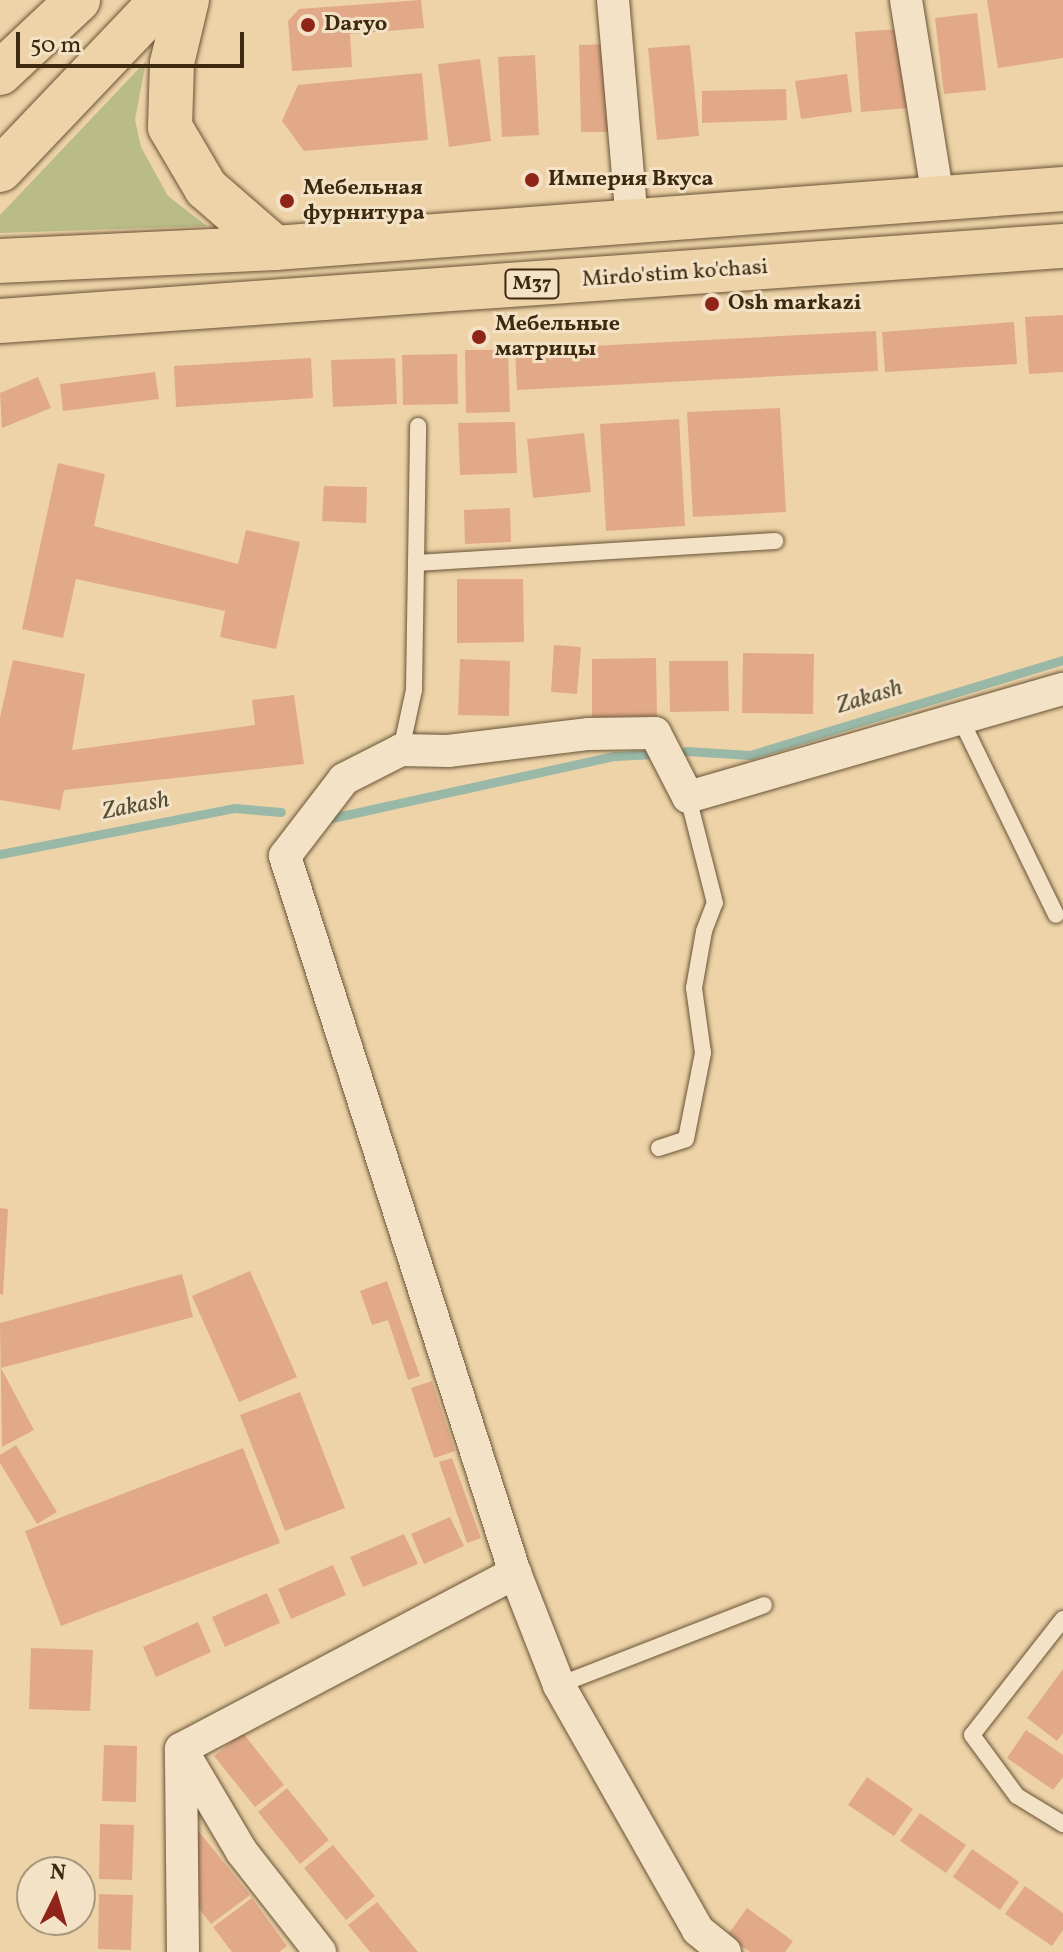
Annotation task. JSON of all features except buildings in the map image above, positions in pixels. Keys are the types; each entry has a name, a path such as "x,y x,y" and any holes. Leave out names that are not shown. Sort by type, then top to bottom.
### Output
{"main road":[{"path":"0,73 78,0"},
{"path":"0,170 162,0"},
{"path":"187,0 172,63 170,127 206,188 275,248"},
{"path":"0,261 275,248 1058,188"},
{"name":"Mirdo'stim ko'chasi","path":"0,321 1063,246"}],"street":[{"path":"613,0 632,221"},
{"path":"906,0 938,198"},
{"path":"725,1952 698,1930 559,1685 515,1573 285,856 344,779 401,750 448,751 589,734 655,733 688,797 1063,689"},
{"path":"181,1749 515,1573"},
{"path":"181,1749 183,1952"},
{"path":"181,1749 242,1852 320,1952"}],"lane":[{"path":"401,750 414,690 418,426"},
{"path":"416,563 775,541"},
{"path":"960,718 1056,915"},
{"path":"659,1148 686,1139 703,1053 694,988 704,931 715,903 688,797"},
{"path":"559,1685 764,1605"},
{"path":"1063,1619 972,1735 1017,1796 1063,1824"}],"green space":[{"path":"146,61 135,120 141,147 168,196 207,226 0,233 0,215"}],"waterway":[{"name":"Zakash","path":"686,751 750,755 1063,660"},
{"name":"Zakash","path":"332,818 615,756 654,754"},
{"name":"Zakash","path":"0,854 234,808 281,812"}],"place":[{"name":"Daryo","path":"308,25"},
{"name":"Империя Вкуса","path":"532,180"},
{"name":"Мебельная фурнитура","path":"287,201"},
{"name":"Osh markazi","path":"712,304"},
{"name":"Мебельные матрицы","path":"479,337"}]}
